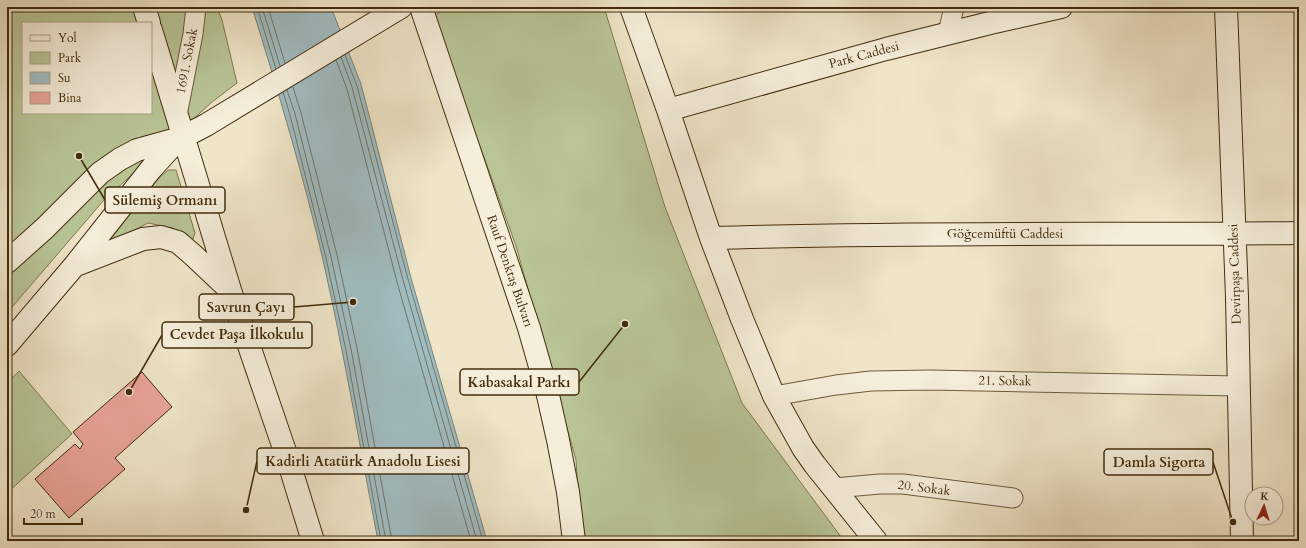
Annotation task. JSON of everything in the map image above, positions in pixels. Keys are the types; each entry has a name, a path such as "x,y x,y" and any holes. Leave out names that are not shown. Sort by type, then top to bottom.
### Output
{"street":[{"path":"144,7 149,22"},
{"name":"1691. Sokak","path":"177,116 193,34 196,7"},
{"path":"7,345 75,265 151,169 171,147 183,138 401,7"},
{"name":"Rauf Denktaş Bulvarı","path":"421,7 529,328 547,391 558,440 568,492 574,541"},
{"path":"631,7 668,110 711,238 742,319 774,396 803,448 876,541"},
{"path":"948,33 954,7"},
{"name":"Park Caddesi","path":"668,110 886,49 1061,7"},
{"name":"Devirpaşa Caddesi","path":"1226,7 1236,297 1242,541"},
{"path":"152,33 230,290 289,463 313,541"},
{"path":"7,262 45,228 100,173 137,150 183,138"},
{"name":"Göğcemüftü Caddesi","path":"711,238 800,235 999,233 1299,233"},
{"path":"75,265 143,238 161,237 178,242 230,290"},
{"name":"21. Sokak","path":"774,396 836,385 871,381 930,380 1238,386"},
{"name":"20. Sokak","path":"834,488 880,484 903,484 1013,498"}],"green space":[{"path":"7,7 217,7 222,20 237,83 212,102 104,200 7,313"},
{"path":"449,7 604,7 665,207 742,403 844,541 581,541 576,460 516,246 433,16"},
{"path":"168,170 176,170 195,233 193,239 184,238 173,228 148,223 107,244 156,181"},
{"path":"19,371 72,434 7,493 7,383"}],"water":[{"path":"252,7 331,7 361,84 411,278 487,541 378,541 345,365 323,260 290,133"}],"building":[{"path":"142,372 172,407 115,458 125,469 69,518 35,479 75,444 80,449 83,444 73,432"}],"place":[{"name":"Sülemiş Ormanı","path":"79,156"},
{"name":"Savrun Çayı","path":"353,302"},
{"name":"Kabasakal Parkı","path":"625,324"},
{"name":"Cevdet Paşa İlkokulu","path":"129,392"},
{"name":"Kadirli Atatürk Anadolu Lisesi","path":"246,510"},
{"name":"Damla Sigorta","path":"1233,522"}]}
